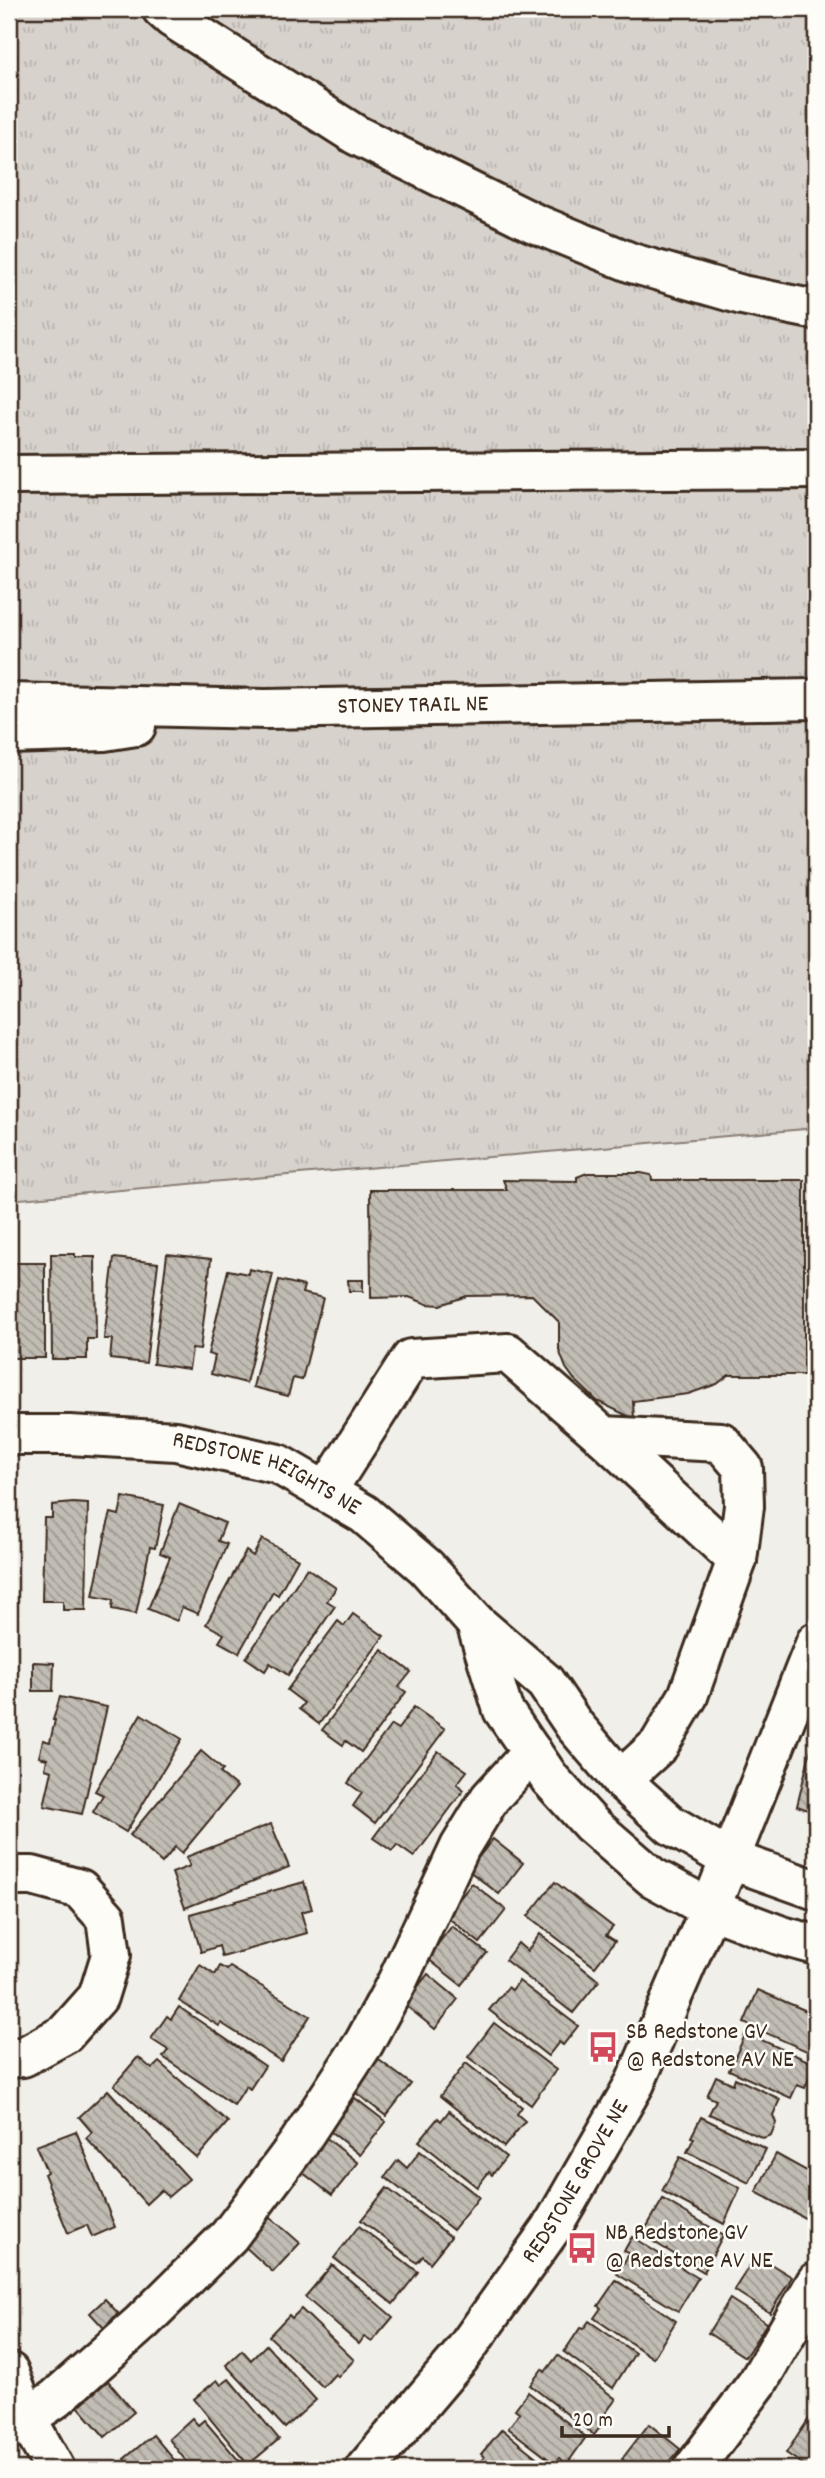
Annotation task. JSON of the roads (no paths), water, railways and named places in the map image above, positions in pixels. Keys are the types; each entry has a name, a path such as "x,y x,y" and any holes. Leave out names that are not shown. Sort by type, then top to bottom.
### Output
{"main road":[{"path":"162,9 356,135 534,223 632,263 742,295 816,310"},
{"path":"9,475 816,469"},
{"name":"STONEY TRAIL NE","path":"9,703 265,709 816,699"},
{"path":"9,734 104,731 265,709"},
{"path":"326,1492 411,1359 508,1353 603,1436 737,1560"},
{"name":"REDSTONE HEIGHTS NE","path":"9,1435 69,1435 176,1441 278,1464 364,1514 426,1567 475,1623 545,1682 574,1725 621,1780 671,1825 729,1859 816,1890"},
{"path":"603,1436 721,1442 743,1468 744,1506 737,1560 688,1696 659,1745 621,1780"},
{"name":"REDSTONE HEIGHTS NE","path":"475,1623 503,1710 550,1779 592,1824 652,1877 710,1909 782,1936 816,1945"},
{"name":"REDSTONE GROVE NE","path":"367,2468 460,2357 551,2229 635,2083 710,1909 816,1642"},
{"path":"18,2425 55,2399 141,2323 229,2236 298,2144 365,2043 397,1982 460,1847 491,1798 532,1752"},
{"path":"9,1876 32,1876 80,1889 106,1919 111,1955 97,1997 65,2034 23,2057 9,2058"},
{"path":"693,2469 758,2382 816,2282"},
{"path":"9,2372 18,2425 55,2469"}],"place":[{"name":"SB Redstone GV @ Redstone AV NE","path":"603,2047"},
{"name":"NB Redstone GV @ Redstone AV NE","path":"582,2248"}]}
